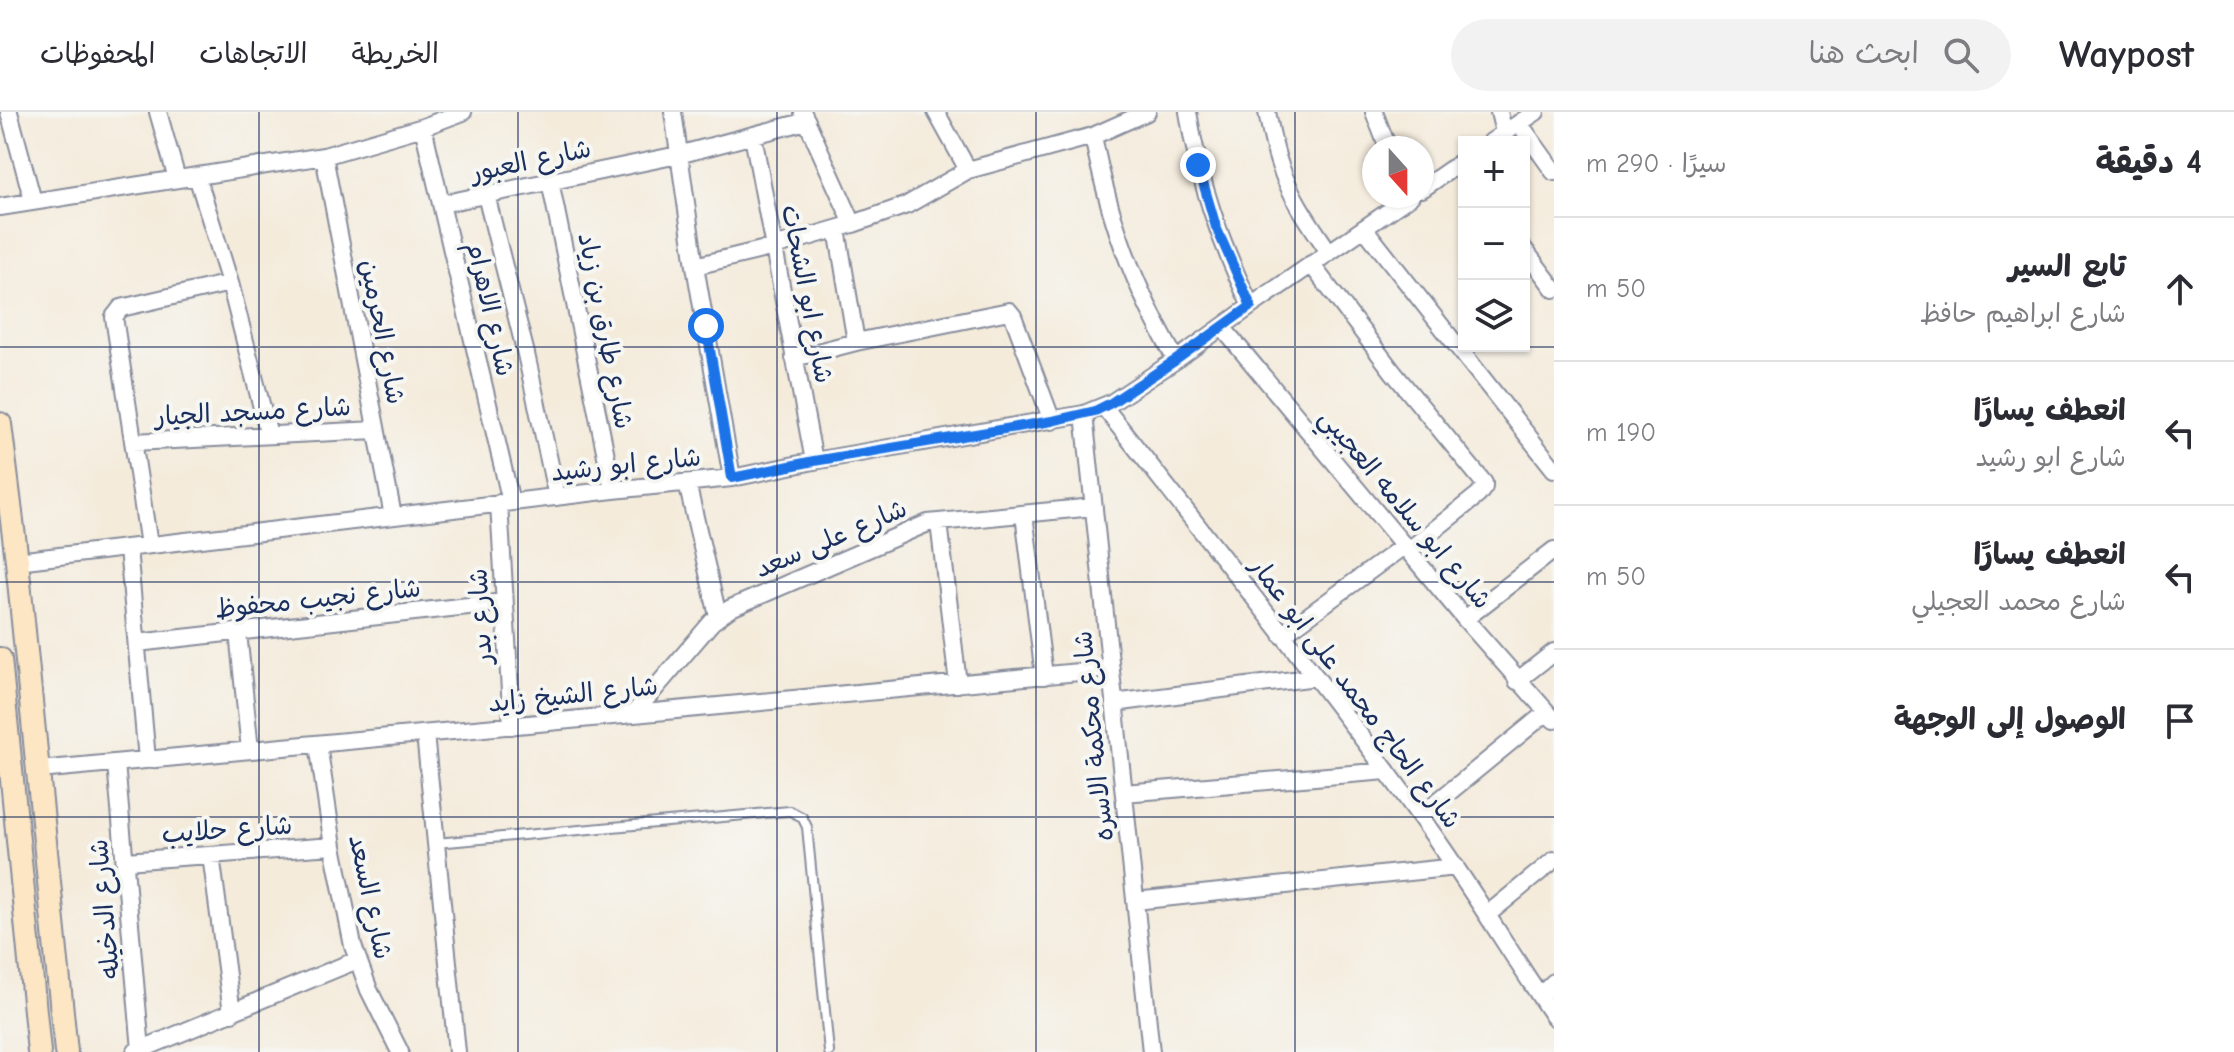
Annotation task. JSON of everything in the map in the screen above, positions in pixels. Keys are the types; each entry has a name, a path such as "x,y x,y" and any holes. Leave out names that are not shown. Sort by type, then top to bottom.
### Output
{"street":[{"path":"9,112 33,201"},
{"path":"158,112 177,179"},
{"path":"0,207 324,156 463,112"},
{"path":"673,112 695,266 732,478"},
{"path":"936,112 968,170"},
{"path":"695,266 774,247 907,205 968,170 1093,136 1147,112"},
{"path":"1188,112 1203,186 1216,227 1251,306"},
{"path":"1267,112 1275,152 1290,190 1329,252"},
{"path":"1374,112 1383,136"},
{"path":"1498,136 1499,112"},
{"path":"1501,136 1536,112"},
{"path":"805,116 845,226 856,342"},
{"name":"شارع العبور","path":"441,204 678,155 753,136 805,116"},
{"path":"1519,123 1554,172"},
{"name":"شارع الاهرام","path":"423,127 505,503"},
{"name":"شارع ابو الشحات","path":"753,136 814,461"},
{"path":"1093,136 1102,183 1126,259 1152,318 1176,360"},
{"name":"شارع الحرمين","path":"324,156 393,516"},
{"path":"1434,182 1458,167"},
{"path":"197,176 230,283 269,435"},
{"name":"شارع طارق بن زياد","path":"550,181 613,490"},
{"path":"486,195 526,354 557,497"},
{"name":"شارع ابو رشيد","path":"17,561 732,478 1084,414 1104,407 1176,360 1393,208"},
{"path":"1364,228 1554,469"},
{"path":"1530,257 1554,289"},
{"path":"1282,635 1407,548 1478,495 1484,487 1484,483 1393,372 1311,264"},
{"name":"شارع مسجد الجيار","path":"149,545 113,322 115,313 121,308 230,283"},
{"path":"794,358 1006,311 1013,316 1052,421"},
{"name":"شارع ابو سلامه العجيبي","path":"1222,327 1517,681 1550,716"},
{"name":"شارع الحاج محمد على ابو عمار","path":"1104,407 1387,771 1488,914 1554,1017"},
{"name":"شارع محكمة الاسره","path":"1084,414 1151,1052"},
{"path":"0,424 39,770 66,1052"},
{"name":"شارع مسجد الجيار","path":"133,442 376,430"},
{"path":"687,483 718,616"},
{"name":"شارع بدر","path":"505,503 504,602 512,726"},
{"name":"شارع على سعد","path":"634,713 718,616 731,608 916,528 939,522 1094,507"},
{"path":"1024,514 1044,676"},
{"path":"939,522 958,684"},
{"path":"128,548 147,760"},
{"path":"1465,619 1554,550"},
{"name":"شارع نجيب محفوظ","path":"137,643 504,602"},
{"path":"238,632 250,750"},
{"path":"1517,681 1554,652"},
{"path":"0,659 6,773 39,1052"},
{"name":"شارع الشيخ زايد","path":"39,770 1111,669"},
{"path":"1114,703 1316,677"},
{"path":"1420,816 1550,716"},
{"path":"425,734 457,1052"},
{"name":"شارع السعد","path":"318,744 333,846 357,960 400,1052"},
{"name":"شارع الدخيله","path":"116,763 138,1051"},
{"path":"1124,793 1387,771"},
{"name":"شارع حلايب","path":"125,861 333,846"},
{"path":"211,855 232,1013"},
{"path":"1488,914 1554,860"},
{"path":"1135,901 1456,867"},
{"path":"138,1051 357,960"},
{"path":"1540,996 1554,982"}],"lane":[{"path":"436,843 790,811 802,817 807,827 829,1052"}],"route":[{"path":"706,326 732,478 1095,411 1176,360 1251,306 1216,227 1198,165"}]}
